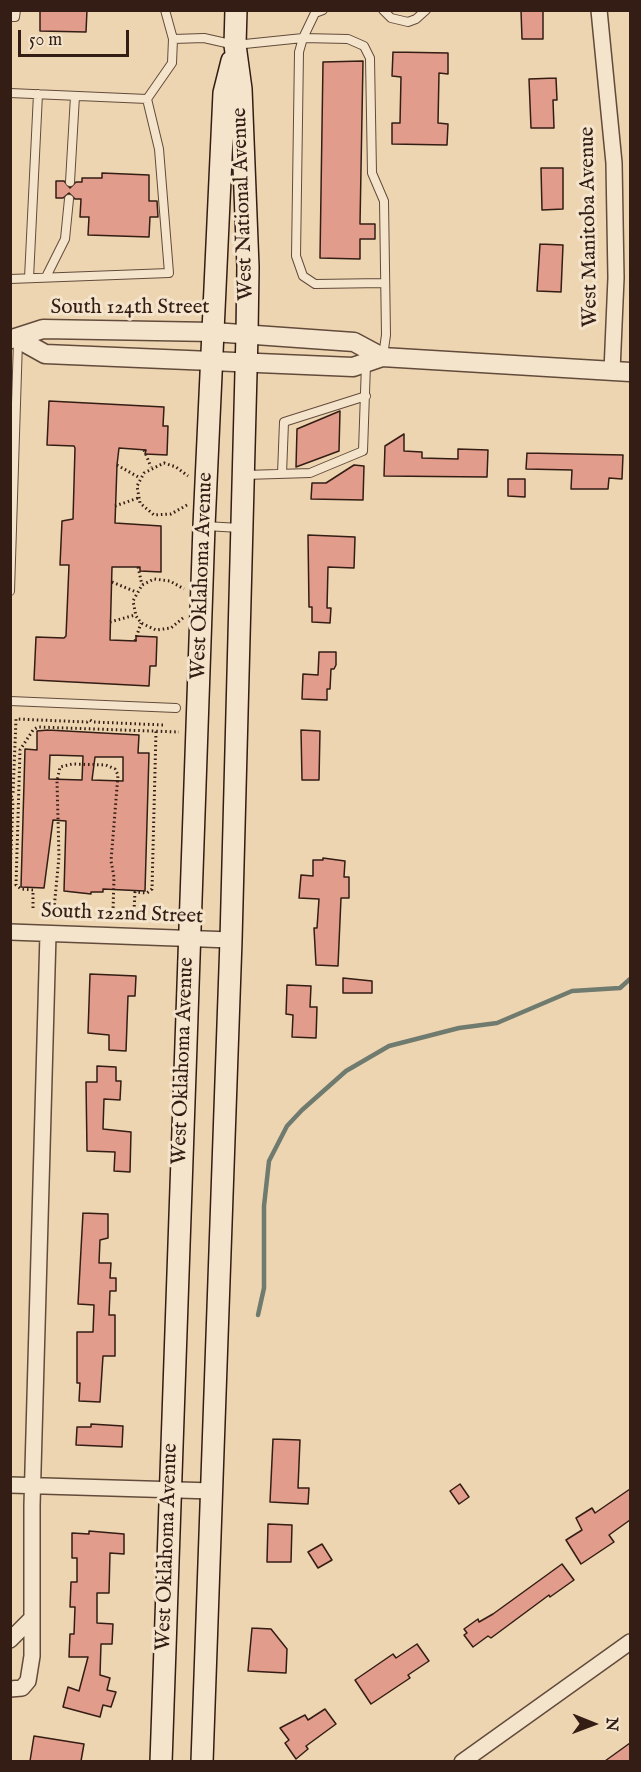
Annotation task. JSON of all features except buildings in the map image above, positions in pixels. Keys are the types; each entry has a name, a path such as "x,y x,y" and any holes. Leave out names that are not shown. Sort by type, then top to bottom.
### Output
{"main road":[{"name":"West National Avenue","path":"236,10 235,45 241,89 247,244 246,364"},
{"name":"West National Avenue","path":"213,361 224,93 235,45"},
{"name":"West Oklahoma Avenue","path":"161,1761 188,939 199,712 204,526 213,361"},
{"name":"West Oklahoma Avenue","path":"202,1761 231,940 246,364"}],"street":[{"name":"West Manitoba Avenue","path":"599,10 614,163 616,278 621,372"},
{"name":"South 124th Street","path":"14,339 43,329 213,332 354,342 374,360"},
{"name":"South 124th Street","path":"14,339 45,354 353,367 374,360 621,372"},
{"name":"South 122nd Street","path":"10,932 231,940"},
{"path":"10,1689 22,1688 28,1681 32,1656 33,1485 48,934"},
{"path":"10,1485 213,1491"},
{"path":"10,1640 32,1619"},
{"path":"462,1761 630,1642"}],"lane":[{"path":"10,16 15,17 16,10"},
{"path":"10,279 169,273 159,149 147,99 172,63 173,39 165,10"},
{"path":"323,10 315,13 299,52 296,256 303,276 315,284 384,283"},
{"path":"383,10 390,18 408,22 416,19 426,10"},
{"path":"173,39 204,38 235,45 303,38 348,39 364,46 370,58 372,173 384,201 386,335 374,360 366,396 363,451 310,473 244,476"},
{"path":"10,93 147,99"},
{"path":"29,278 38,94"},
{"path":"70,182 75,96"},
{"path":"46,277 65,239 69,199"},
{"path":"10,591 14,339"},
{"path":"282,474 284,422 366,396"},
{"path":"204,526 242,528"},
{"path":"10,701 176,708"}],"path":[{"path":"144,450 151,467"},
{"path":"187,505 162,516 147,511 138,498 137,486 140,478 151,467 164,463 170,464 188,476"},
{"path":"117,465 140,478"},
{"path":"115,506 138,498"},
{"path":"138,567 142,585"},
{"path":"183,618 171,628 162,631 148,628 135,615 133,601 142,585 153,579 162,579 184,590"},
{"path":"112,582 136,592"},
{"path":"110,622 135,615"},
{"path":"135,641 141,623"},
{"path":"10,797 13,794 16,719 87,722 90,720 164,725"},
{"path":"89,729 90,720"},
{"path":"33,908 33,890 18,888 16,878 20,750 33,730 38,727 179,732"},
{"path":"134,911 135,892 147,893 152,889 156,731"},
{"path":"54,909 59,857 57,781 60,767 72,764 106,765 115,769 118,774 111,861 114,877 113,911"},
{"path":"10,797 19,797"},
{"path":"10,797 13,801 10,878 16,878"}],"waterway":[{"path":"258,1315 264,1288 264,1206 269,1161 287,1126 302,1110 346,1071 389,1046 459,1028 497,1023 572,991 620,988 630,979"}]}
